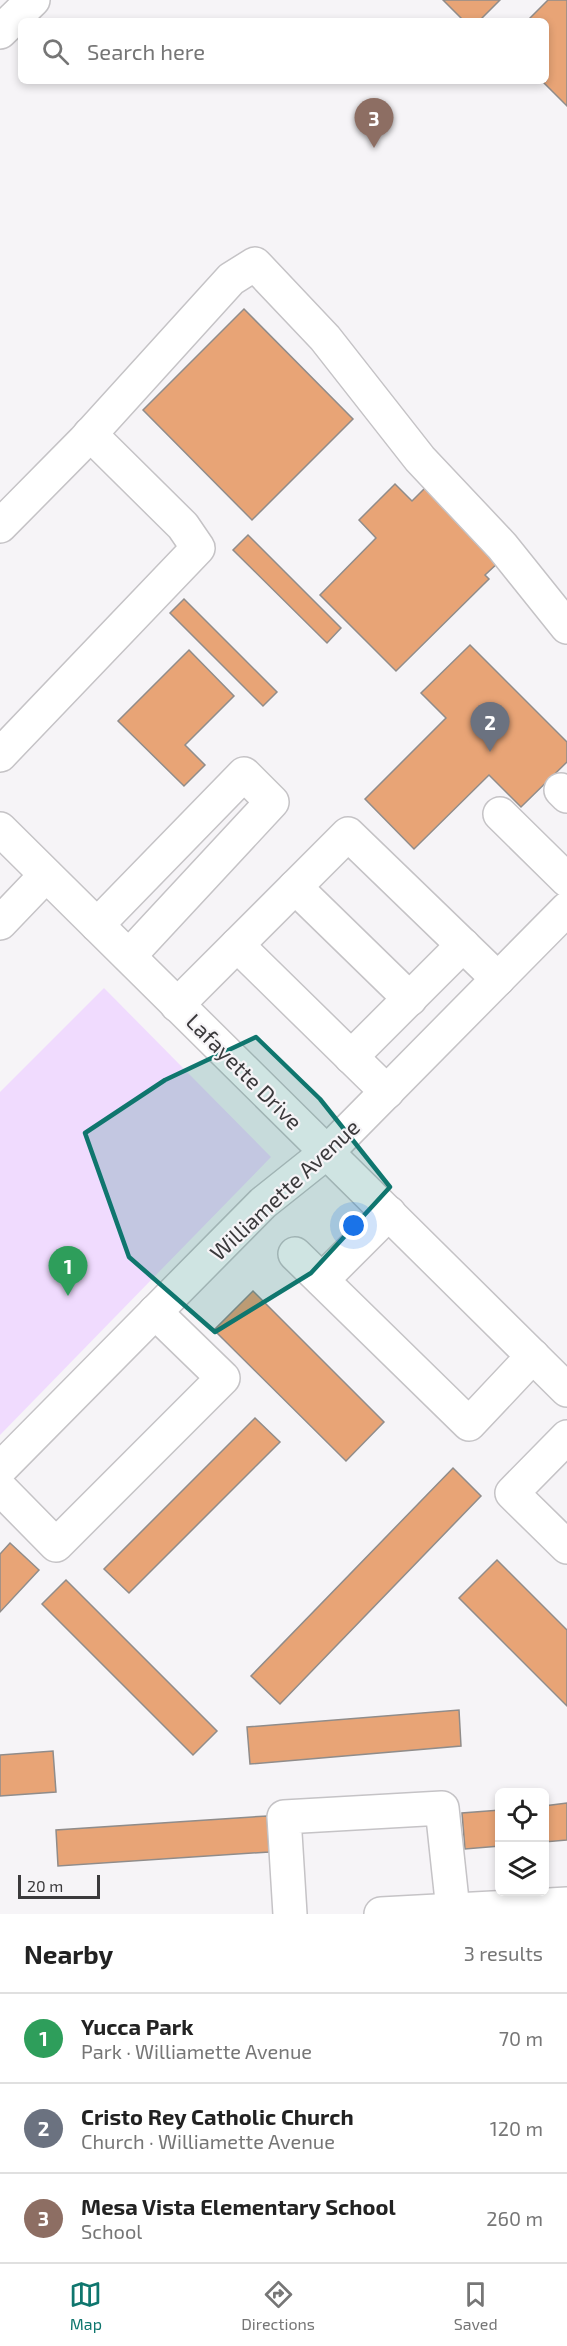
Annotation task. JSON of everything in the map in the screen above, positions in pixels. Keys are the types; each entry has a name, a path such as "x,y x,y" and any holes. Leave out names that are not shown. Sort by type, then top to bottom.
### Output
{"street":[{"path":"0,32 33,0"},
{"path":"0,526 90,434 231,279 255,264 325,338 420,459 502,546 567,627"},
{"path":"0,754 198,548 183,526 90,434"},
{"path":"97,925 244,774 272,802 129,956"},
{"path":"500,814 567,880"},
{"name":"Lafayette Drive","path":"0,830 567,1390"},
{"path":"177,1005 348,834 498,979"},
{"path":"0,922 46,875"},
{"path":"294,887 410,999"},
{"name":"Williamette Avenue","path":"0,1469 263,1203 327,1152 498,979 562,925"},
{"path":"237,945 387,1092"},
{"path":"351,1057 463,945"},
{"path":"322,1280 389,1213"},
{"path":"296,1254 469,1424 533,1356"},
{"path":"0,1488 56,1545 223,1378 155,1312"},
{"path":"567,1437 512,1493 567,1547"},
{"path":"290,1914 284,1817 442,1808 453,1910"},
{"path":"381,1914 567,1904"}],"highlighted area":[{"path":"256,1037 320,1099 390,1187 311,1273 215,1332 129,1257 85,1133 165,1080"}],"shaded area":[{"path":"104,988 271,1157 0,1435 0,1092"}],"building":[{"path":"443,0 500,0 482,18 461,18"},
{"path":"548,0 567,0 567,106 545,84 549,84 549,18 530,18"},
{"path":"244,309 353,419 252,520 143,410"},
{"path":"395,484 412,501 426,487 500,561 485,575 489,579 396,671 320,595 376,538 359,520"},
{"path":"248,535 341,628 327,643 233,550"},
{"path":"184,599 277,692 263,706 170,613"},
{"path":"470,645 567,742 567,762 521,807 489,775 414,849 365,799 446,718 421,693"},
{"path":"189,650 234,696 185,745 205,765 184,786 118,721"},
{"path":"253,1291 384,1422 346,1461 214,1330"},
{"path":"255,1418 280,1442 129,1593 104,1569"},
{"path":"453,1468 481,1496 280,1704 251,1676"},
{"path":"10,1543 39,1570 0,1612 0,1554"},
{"path":"497,1560 567,1630 567,1706 459,1598"},
{"path":"66,1580 217,1731 193,1755 42,1604"},
{"path":"459,1710 461,1746 250,1764 247,1727"},
{"path":"53,1751 56,1792 0,1796 0,1755"},
{"path":"567,1803 567,1840 549,1842 549,1805"},
{"path":"495,1810 495,1846 465,1849 462,1813"},
{"path":"267,1816 269,1852 58,1866 56,1830"}],"place":[{"name":"Mesa Vista Elementary School","path":"374,148"},
{"name":"Cristo Rey Catholic Church","path":"490,752"},
{"name":"Yucca Park","path":"68,1296"}]}
